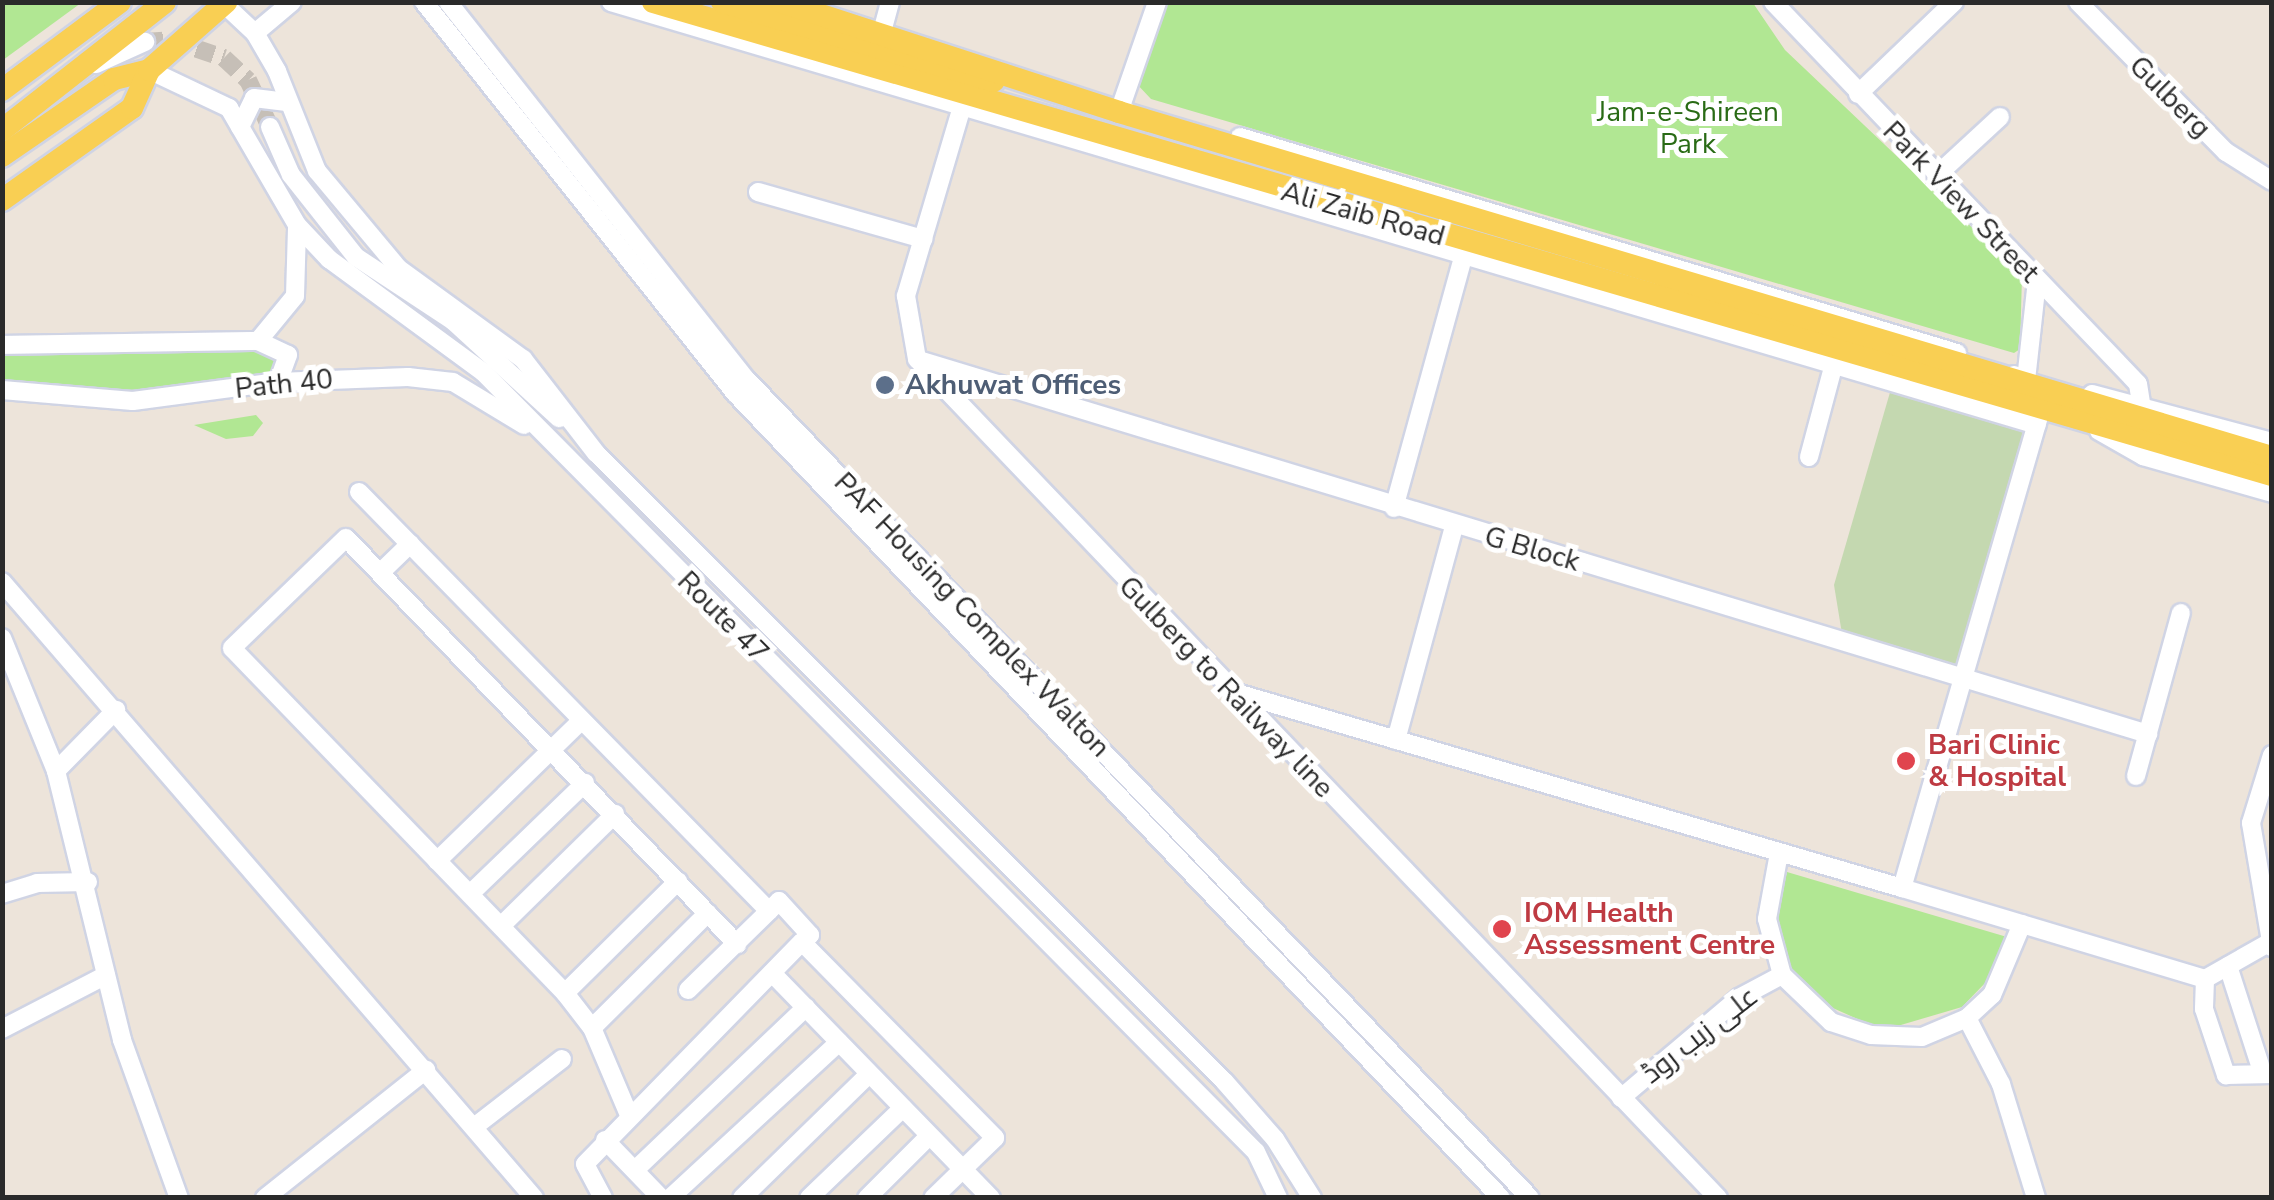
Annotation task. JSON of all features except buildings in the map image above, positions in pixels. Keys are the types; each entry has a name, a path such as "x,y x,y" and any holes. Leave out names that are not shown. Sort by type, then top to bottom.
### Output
{"main road":[{"path":"2,90 120,2"},
{"name":"Ali Zaib Road","path":"653,2 2039,417 2074,418 2272,474"},
{"path":"722,2 1119,112"},
{"name":"Ali Zaib Road","path":"781,2 1119,112 2066,391 2272,457"},
{"path":"2,200 132,108 148,70 225,3"},
{"path":"2,130 162,6"},
{"path":"2,156 114,79 148,70"}],"street":[{"path":"225,3 255,33 292,2"},
{"name":"PAF Housing Complex Walton","path":"424,2 735,393 1501,1198"},
{"name":"PAF Housing Complex Walton","path":"448,2 747,380 1530,1198"},
{"path":"611,2 960,110 1463,257 1834,364 2039,417 1902,888"},
{"path":"882,32 890,2"},
{"path":"1119,112 1156,2"},
{"name":"Park View Street","path":"1773,2 2138,384 2141,402"},
{"path":"1858,94 1954,2"},
{"name":"Gulberg","path":"2078,2 2226,152 2272,181"},
{"name":"Route 47","path":"255,33 317,171 348,213 398,268 523,360 596,453 1224,1080 1276,1139 1312,1198"},
{"path":"78,73 145,42"},
{"name":"Route 47","path":"148,70 219,101 240,127 297,224 353,281 468,358 1256,1152 1278,1198"},
{"path":"240,127 254,98 287,102"},
{"path":"917,359 906,296 960,110"},
{"path":"1936,176 2000,118"},
{"path":"270,127 291,174 356,257 488,348 596,453"},
{"path":"758,192 923,239"},
{"name":"Path 40","path":"2,345 258,341 295,296 297,224"},
{"path":"1394,508 1463,257"},
{"path":"2026,380 2037,282"},
{"path":"258,341 285,350 278,382"},
{"name":"G Block","path":"917,359 1394,508 1965,676 2148,734"},
{"name":"Gulberg to Railway line","path":"917,359 1227,690 1718,1198"},
{"path":"1809,457 1834,364"},
{"name":"Path 40","path":"2,390 134,401 278,382 453,382 550,442"},
{"name":"Ali Zaib Road","path":"2066,391 2141,402 2272,442"},
{"name":"Ali Zaib Road","path":"2074,418 2143,456 2272,494"},
{"path":"359,492 769,911"},
{"path":"1396,740 1454,526"},
{"path":"629,1115 592,1028 565,993 232,648 346,538 737,944"},
{"path":"380,573 410,544"},
{"path":"2,582 426,1070 526,1194"},
{"path":"2136,776 2181,613"},
{"path":"2,638 56,771 88,882 106,975 179,1198"},
{"path":"1227,690 2205,979 2271,944 2263,844 2253,802 2271,759"},
{"path":"56,771 116,710"},
{"path":"437,861 582,720"},
{"path":"470,894 585,783"},
{"path":"501,926 614,814"},
{"path":"1780,853 1767,919 1782,976 1831,1022 1871,1036 1922,1037 1968,1018 1992,995 2022,924"},
{"path":"565,993 678,880"},
{"path":"2,894 88,882"},
{"path":"602,1198 584,1164 810,936 779,901 688,990"},
{"path":"592,1028 708,913"},
{"path":"802,942 995,1138 933,1198"},
{"path":"2205,979 2204,1008 2226,1075 2265,1061 2228,966"},
{"path":"772,972 991,1198"},
{"path":"2,1029 106,975"},
{"name":"علی زیب روڈ","path":"1621,1098 1738,998 1782,976"},
{"path":"635,1170 806,1008"},
{"path":"1968,1018 2001,1084 2036,1198"},
{"path":"670,1198 838,1042"},
{"path":"474,1127 562,1059"},
{"path":"265,1198 426,1070"},
{"path":"742,1198 870,1074"},
{"path":"809,1198 903,1108"},
{"path":"867,1198 929,1136"},
{"path":"604,1140 662,1198"}],"green space":[{"path":"3,2 81,2 81,3 3,60"},
{"name":"Jam-e-Shireen Park","path":"1166,3 1753,3 1785,50 2022,275 2020,349 2014,353 1151,99 1135,82"},
{"path":"3,345 285,350 278,382 183,396 3,390"},
{"path":"1893,382 2037,425 1965,676 1843,640 1834,585"},
{"path":"256,415 263,423 253,436 226,439 194,425"},
{"path":"1787,872 2007,937 1988,980 1962,1007 1894,1027 1871,1025 1826,1005 1790,971 1776,919"}],"tunnel":[{"path":"145,42 171,40 224,58 248,80 270,127"}],"place":[{"name":"Akhuwat Offices","path":"885,385"},
{"name":"Bari Clinic & Hospital","path":"1906,761"},
{"name":"IOM Health Assessment Centre","path":"1502,929"}]}
